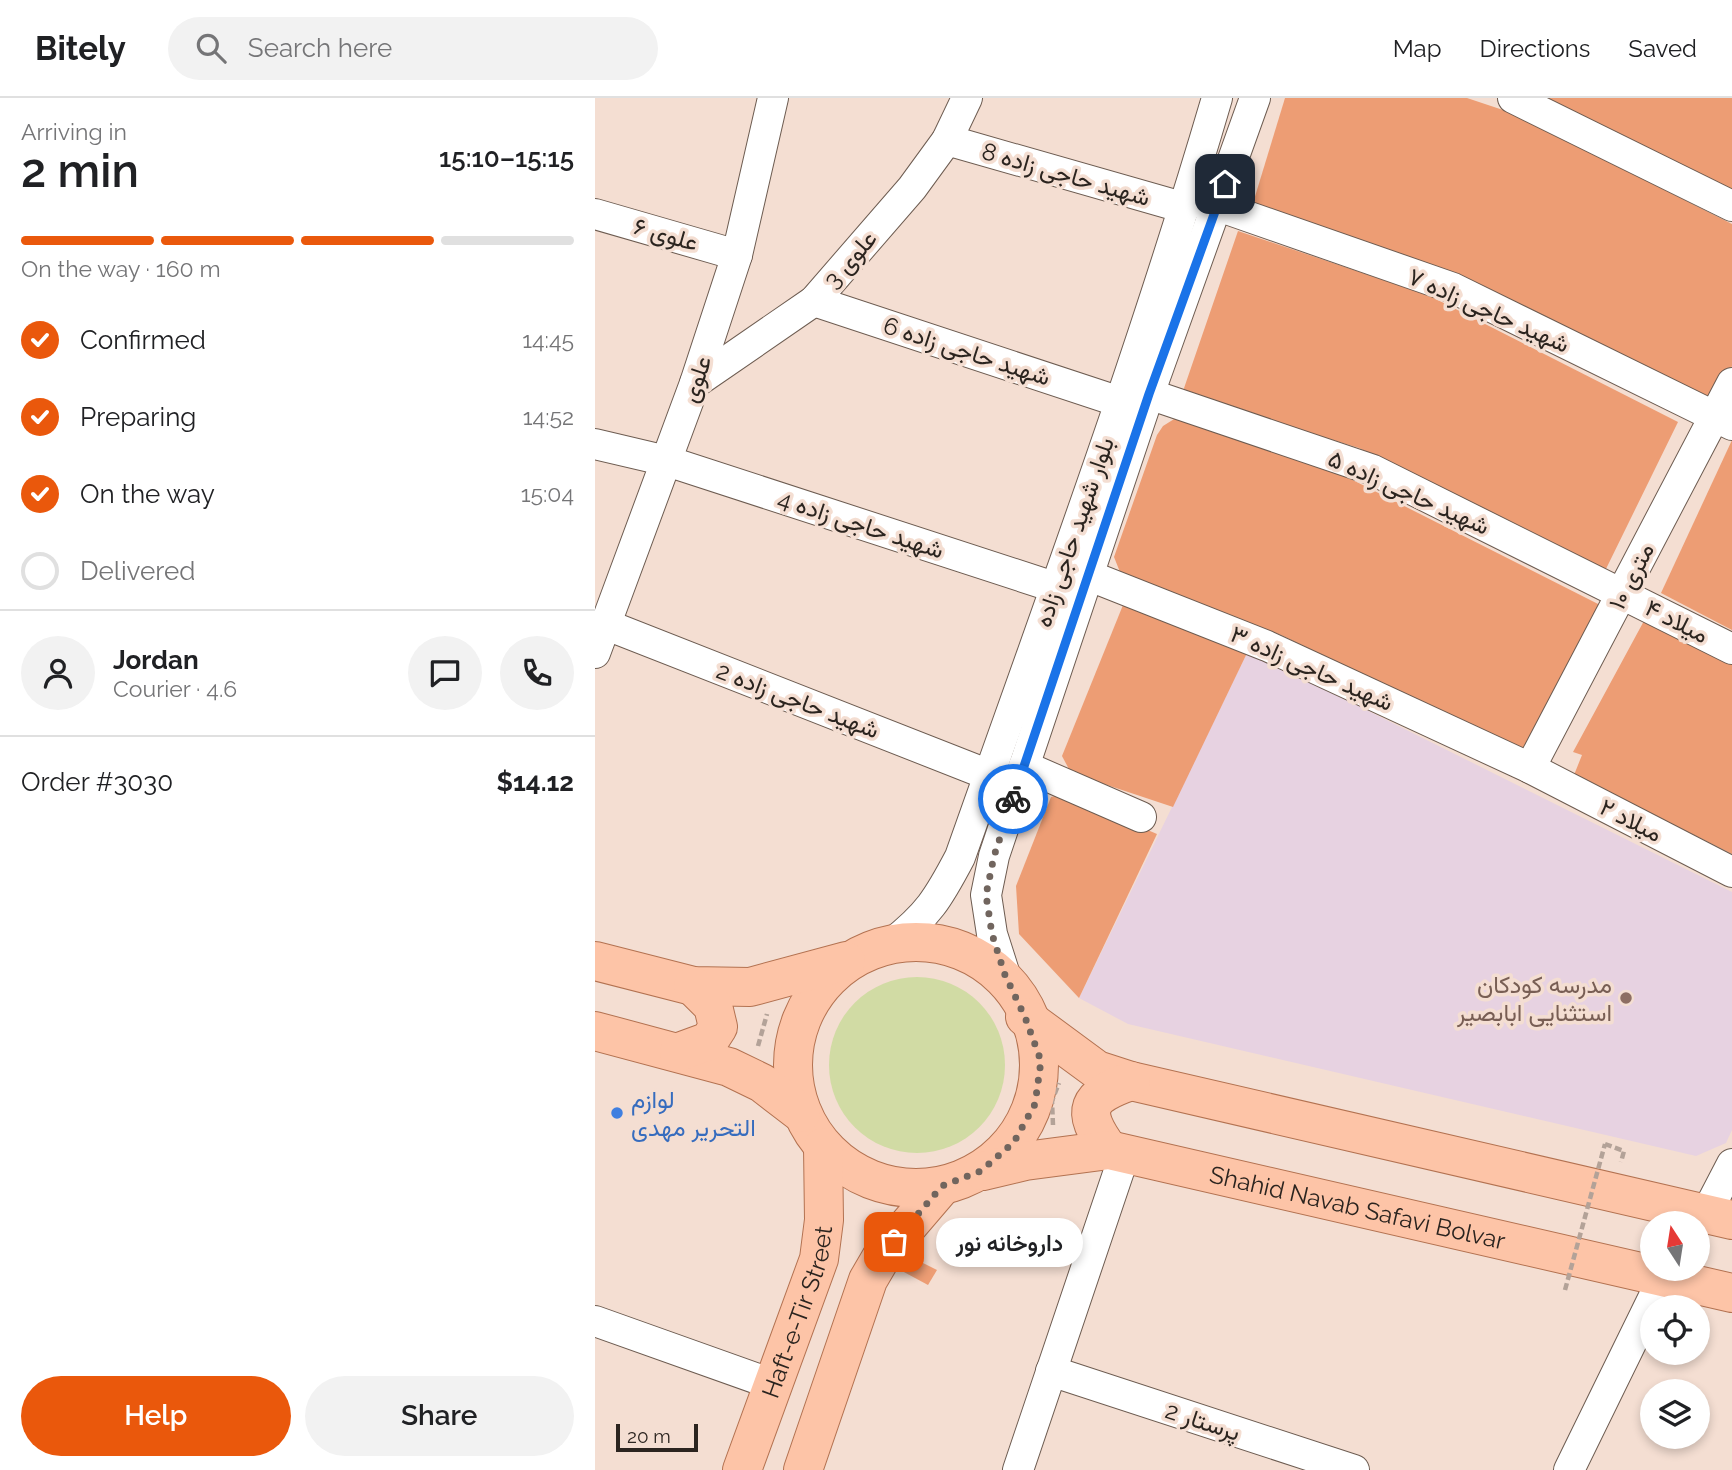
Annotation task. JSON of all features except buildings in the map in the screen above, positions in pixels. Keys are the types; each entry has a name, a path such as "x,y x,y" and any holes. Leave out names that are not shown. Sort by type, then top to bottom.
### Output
{"main road":[{"path":"595,961 693,986 750,987 851,960 891,944 931,942 969,953 1005,975 1025,1017 1041,1061 1035,1104 1014,1142 981,1171 942,1186 899,1188 857,1175 823,1147 801,1113 762,1083 679,1052 595,1031"},
{"path":"801,1113 792,1070 798,1027 819,989 851,960"},
{"path":"679,1052 709,1041 718,1027 713,1006 693,986"},
{"path":"1025,1017 1097,1070 1131,1081 1719,1217"},
{"path":"1117,1152 1092,1128 1091,1107 1101,1091 1131,1081"},
{"name":"Haft-e-Tir Street","path":"742,1470 819,1259 824,1220 823,1147"},
{"name":"Shahid Navab Safavi Bolvar","path":"981,1171 1025,1161 1117,1152 1640,1272"},
{"path":"803,1470 868,1280 882,1256 942,1186"},
{"path":"819,1259 828,1250 840,1246 852,1249 863,1256 868,1268 868,1280"},
{"name":"Shahid Navab Safavi Bolvar","path":"1678,1281 1732,1293"}],"street":[{"name":"علوی","path":"595,653 695,383 737,255 773,98"},
{"name":"علوی 3","path":"695,383 814,301 912,188 947,140 967,98"},
{"name":"بلوار شهید حاجی زاده","path":"891,944 918,923 937,902 960,857 1120,402 1185,208 1217,98"},
{"name":"بلوار شهید حاجی زاده","path":"1005,975 992,934 986,895 994,856 1149,394 1255,98"},
{"path":"1513,98 1732,206"},
{"name":"شهید حاجی زاده 8","path":"947,140 1185,208"},
{"name":"شهید حاجی زاده ۷","path":"1218,206 1453,288 1723,421"},
{"name":"علوی ۶","path":"595,214 737,255"},
{"name":"شهید حاجی زاده 6","path":"814,301 1120,402"},
{"name":"۱۰ متری","path":"1529,768 1623,594 1723,421 1732,383"},
{"name":"شهید حاجی زاده ۵","path":"1149,394 1373,470 1623,594"},
{"name":"شهید حاجی زاده 4","path":"595,444 667,461 1054,587"},
{"name":"شهید حاجی زاده ۳","path":"1090,576 1267,646 1529,768"},
{"name":"میلاد ۴","path":"1623,594 1732,649"},
{"name":"شهید حاجی زاده 2","path":"607,625 989,775"},
{"path":"1024,766 1141,817"},
{"name":"میلاد ۲","path":"1529,768 1732,872"},
{"path":"1019,1470 1117,1152"},
{"path":"1719,1217 1732,1164"},
{"path":"1569,1470 1663,1281"},
{"path":"595,1321 772,1384"},
{"name":"پرستار 2","path":"1051,1371 1354,1470"}],"path":[{"path":"746,1076 765,1027 769,982"},
{"path":"1565,1290 1605,1144 1624,1151"}],"shaded area":[{"path":"1248,651 1732,892 1732,1130 1726,1143 1696,1156 1128,1024 1079,998"}],"green space":[{"path":"917,977 951,984 979,1003 998,1031 1005,1065 998,1099 979,1127 951,1146 917,1153 883,1146 855,1127 836,1099 829,1065 836,1031 855,1003 883,984"}],"way so far":[{"path":"894,1242 942,1186 981,1171 1014,1142 1035,1104 1041,1061 1025,1017 1005,975 992,934 986,895 994,856 1013,799"}],"place":[{"name":"مدرسه کودکان استثنایی ابابصیر","path":"1626,998"},
{"name":"لوازم التحریر مهدی","path":"617,1113"},
{"name":"داروخانه نور","path":"894,1242"}],"route":[{"path":"1013,799 1149,394 1225,184"}]}
